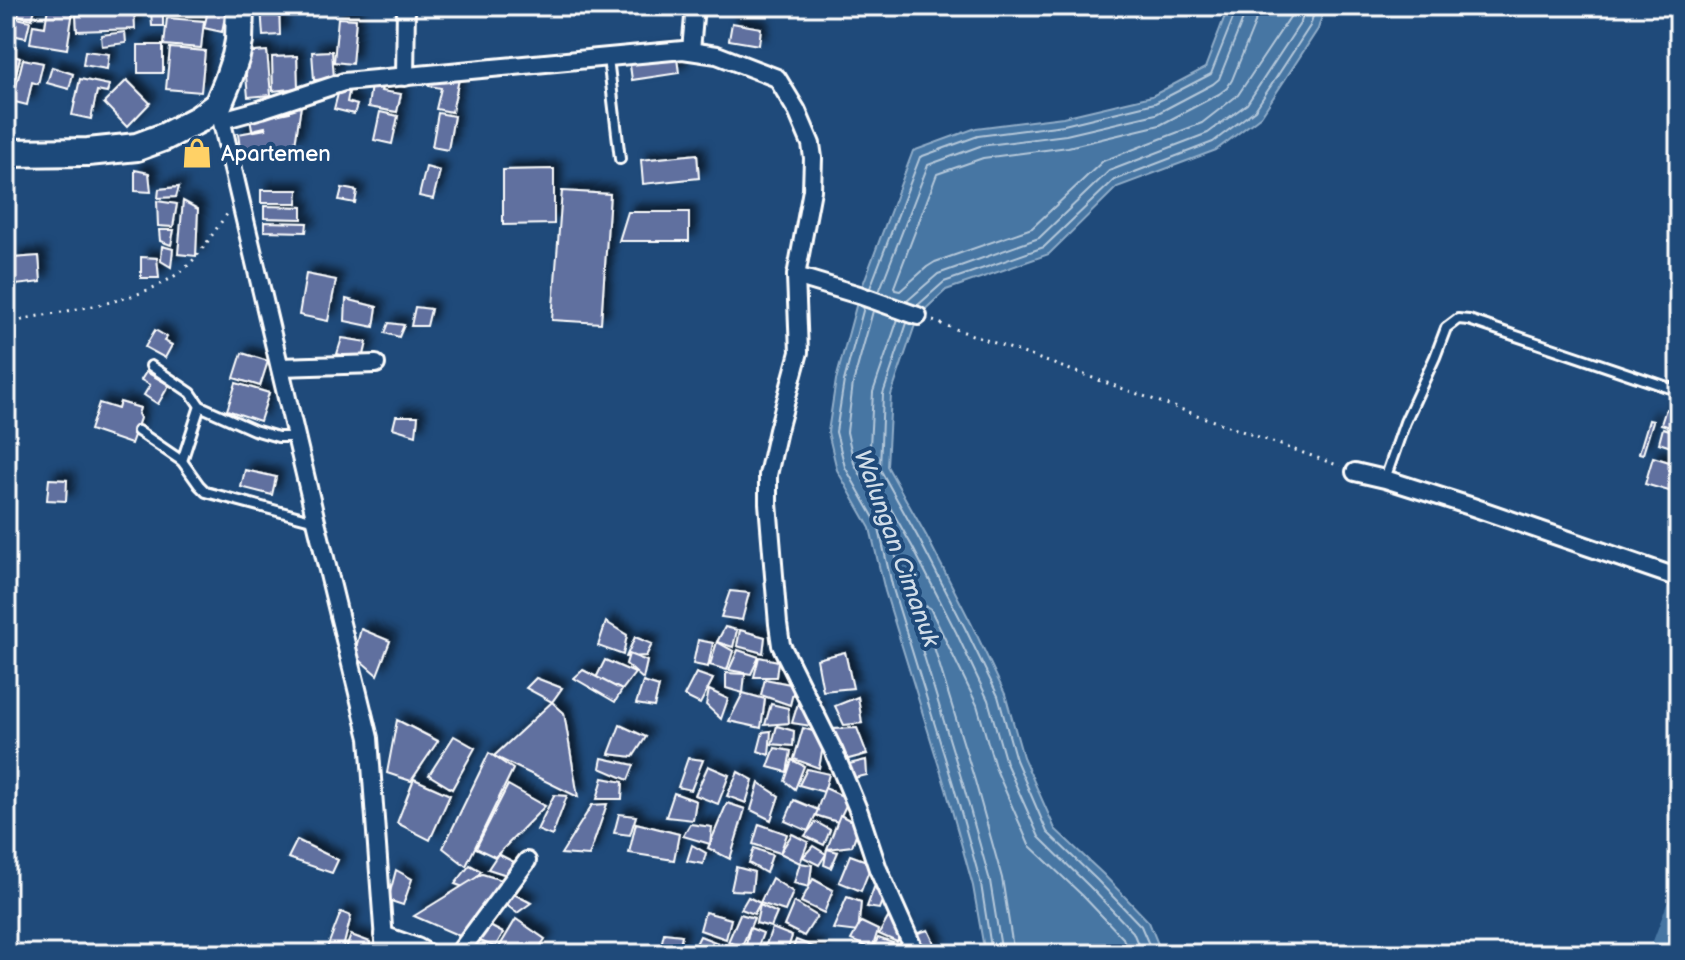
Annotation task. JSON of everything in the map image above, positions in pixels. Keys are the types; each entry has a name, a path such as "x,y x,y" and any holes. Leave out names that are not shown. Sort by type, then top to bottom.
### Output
{"main road":[{"path":"6,153 88,152 137,147 220,112 239,41 240,6"}],"street":[{"path":"405,77 406,6"},
{"path":"691,50 695,6"},
{"path":"385,954 369,738 220,112 262,109 344,82 691,50 733,60 777,78 797,111 811,144 812,190 796,276 799,352 768,475 781,645 834,752 878,869 916,954"},
{"path":"796,276 918,316"},
{"path":"280,367 376,364"},
{"path":"1355,472 1470,506 1679,578"},
{"path":"458,954 527,861"},
{"path":"383,935 429,954"}],"lane":[{"path":"608,57 620,159"},
{"path":"1385,479 1405,422 1446,328 1458,319 1469,320 1679,391"},
{"path":"151,366 191,393 200,406 254,430 278,437 296,435"},
{"path":"182,461 200,406"},
{"path":"138,431 182,461 206,492 316,521"}],"path":[{"path":"6,326 39,315 148,292 194,260 240,201"},
{"path":"918,316 1355,472"}],"water":[{"name":"Walungan Cimanuk","path":"1227,6 1325,6 1318,29 1261,116 1216,150 1117,187 1049,254 946,290 918,316 891,395 887,466 927,537 1005,694 1023,757 1055,829 1149,922 1162,954 985,954 973,886 885,591 870,528 837,470 828,432 836,380 859,295 913,151 976,128 1063,117 1152,96 1205,68"}],"building":[{"path":"6,6 36,6 32,19 6,12"},
{"path":"95,6 134,9 135,29 77,31 76,15 93,14"},
{"path":"209,6 227,6 222,32 204,28"},
{"path":"261,6 279,6 280,35 263,36"},
{"path":"48,7 73,11 67,49 30,43 33,25 45,27"},
{"path":"163,10 163,26 152,26 151,11"},
{"path":"17,18 30,21 26,38 12,35"},
{"path":"167,18 204,21 201,48 164,45"},
{"path":"338,18 356,19 352,64 334,62"},
{"path":"732,23 761,28 759,45 729,40"},
{"path":"125,32 126,43 102,46 101,35"},
{"path":"138,45 163,45 163,73 138,73"},
{"path":"170,48 205,51 201,92 166,89"},
{"path":"85,51 109,54 107,69 83,65"},
{"path":"267,51 271,95 248,97 244,53"},
{"path":"332,51 334,79 314,80 312,52"},
{"path":"676,51 679,73 632,80 629,58"},
{"path":"6,54 20,58 14,80 6,78"},
{"path":"297,56 298,88 273,91 272,57"},
{"path":"23,59 43,63 38,84 32,82 27,105 7,100 10,86 16,87"},
{"path":"52,67 73,74 69,89 47,83"},
{"path":"432,74 459,79 452,112 436,109 441,88 429,86"},
{"path":"80,79 109,85 107,93 97,91 91,119 72,115"},
{"path":"127,80 150,103 127,127 104,103"},
{"path":"371,85 382,87 381,91 401,94 397,112 368,107"},
{"path":"339,90 349,92 347,102 357,105 354,114 334,109"},
{"path":"289,104 301,106 295,144 280,146 280,150 241,156 238,134 266,129 252,130 249,113 274,109 275,115 290,112"},
{"path":"380,112 398,116 392,144 374,140"},
{"path":"438,113 454,116 448,150 432,147"},
{"path":"697,154 699,178 643,184 641,160"},
{"path":"426,167 440,171 433,199 419,196"},
{"path":"554,169 554,224 503,225 503,170"},
{"path":"135,170 149,173 151,192 135,191"},
{"path":"179,187 176,197 158,198 159,189"},
{"path":"342,188 357,191 355,203 339,200"},
{"path":"261,190 298,190 297,203 261,203"},
{"path":"562,191 610,194 601,323 552,320"},
{"path":"157,201 177,204 173,227 158,226"},
{"path":"183,201 198,209 196,256 178,254"},
{"path":"264,206 302,207 302,219 264,218"},
{"path":"628,212 689,212 689,241 619,241"},
{"path":"264,222 307,223 306,232 264,231"},
{"path":"159,230 174,230 171,245 160,241"},
{"path":"162,246 173,249 171,267 161,261"},
{"path":"39,256 41,282 16,285 13,258"},
{"path":"141,257 157,258 159,278 141,278"},
{"path":"306,274 336,280 328,321 299,315"},
{"path":"346,299 377,307 374,327 345,321"},
{"path":"415,307 431,309 427,326 411,326"},
{"path":"389,323 404,325 399,337 385,333"},
{"path":"155,330 167,337 164,341 172,345 165,358 145,347"},
{"path":"342,338 367,342 363,359 337,354"},
{"path":"242,353 268,361 260,386 234,378"},
{"path":"146,372 169,385 158,404 144,395 150,385 141,380"},
{"path":"236,383 269,393 260,421 227,410"},
{"path":"120,402 140,408 140,418 131,444 90,430 99,403 118,409"},
{"path":"1666,409 1679,413 1676,429 1661,424"},
{"path":"396,416 418,416 416,435 393,428"},
{"path":"1649,420 1653,421 1643,454 1639,453"},
{"path":"1663,428 1676,432 1671,447 1659,443"},
{"path":"1653,457 1679,465 1679,494 1645,484"},
{"path":"245,470 276,477 272,495 241,487"},
{"path":"49,479 67,480 66,501 47,500"},
{"path":"730,591 749,593 742,620 721,617"},
{"path":"606,622 627,635 623,655 598,646"},
{"path":"725,627 737,630 733,647 717,642"},
{"path":"361,629 390,641 377,675 354,655"},
{"path":"740,630 765,637 763,653 737,646"},
{"path":"635,637 652,644 646,656 626,657"},
{"path":"698,640 713,643 708,667 693,664"},
{"path":"717,642 733,651 727,670 710,665"},
{"path":"738,650 759,657 751,674 729,670"},
{"path":"845,652 853,688 823,691 817,659"},
{"path":"629,654 647,661 643,679 626,664"},
{"path":"759,657 778,661 776,677 754,677"},
{"path":"605,660 635,673 622,690 596,678"},
{"path":"583,670 622,690 615,702 574,678"},
{"path":"696,673 713,679 700,704 684,696"},
{"path":"726,673 745,674 743,693 726,688"},
{"path":"536,678 562,688 552,702 526,688"},
{"path":"765,679 795,685 790,705 761,695"},
{"path":"643,682 659,687 654,707 636,704"},
{"path":"709,690 728,699 721,719 706,705"},
{"path":"743,693 765,699 761,728 729,721"},
{"path":"858,697 862,723 844,725 835,706"},
{"path":"799,700 816,710 811,726 792,723"},
{"path":"552,702 564,713 578,797 494,756"},
{"path":"771,704 788,708 789,723 765,725"},
{"path":"397,720 438,741 411,781 387,773"},
{"path":"620,725 646,737 633,757 609,754"},
{"path":"777,726 794,731 793,746 772,744"},
{"path":"803,728 825,735 819,768 794,759"},
{"path":"857,728 867,754 845,760 833,729"},
{"path":"771,731 769,755 758,751 763,732"},
{"path":"454,736 475,748 452,789 429,775"},
{"path":"775,748 791,751 787,772 768,767"},
{"path":"489,753 513,769 466,866 443,848"},
{"path":"602,758 634,765 628,780 600,768"},
{"path":"688,758 703,760 691,790 678,787"},
{"path":"792,760 804,766 795,789 785,781"},
{"path":"866,760 867,775 854,778 849,764"},
{"path":"708,766 729,775 718,804 695,795"},
{"path":"807,769 829,774 824,792 799,785"},
{"path":"738,772 753,780 746,803 727,796"},
{"path":"603,778 623,782 622,799 597,799"},
{"path":"414,779 450,795 430,840 397,823"},
{"path":"759,783 779,796 771,820 751,810"},
{"path":"508,785 545,806 495,857 476,848"},
{"path":"825,788 849,799 838,822 815,815"},
{"path":"674,793 696,801 693,820 666,817"},
{"path":"554,795 567,796 552,836 537,830"},
{"path":"794,800 818,810 808,831 785,821"},
{"path":"727,803 745,809 730,859 708,848"},
{"path":"607,804 589,856 561,854 592,805"},
{"path":"619,814 636,816 630,835 614,833"},
{"path":"840,815 859,825 852,846 827,849"},
{"path":"816,822 830,830 824,845 805,836"},
{"path":"636,823 679,834 674,860 629,853"},
{"path":"690,824 712,827 710,844 683,836"},
{"path":"759,824 787,834 780,853 753,844"},
{"path":"792,834 808,842 800,863 780,853"},
{"path":"297,840 338,860 332,873 288,858"},
{"path":"692,845 706,853 703,864 687,861"},
{"path":"813,846 826,854 819,865 803,857"},
{"path":"754,848 772,855 766,873 749,863"},
{"path":"827,849 838,852 831,868 824,865"},
{"path":"498,854 516,863 510,876 488,869"},
{"path":"850,855 872,863 861,891 839,882"},
{"path":"800,863 812,865 809,887 794,883"},
{"path":"470,865 481,871 469,889 455,884"},
{"path":"736,867 754,872 752,891 731,890"},
{"path":"396,870 412,879 403,905 388,900"},
{"path":"482,874 502,880 462,937 414,916"},
{"path":"772,878 793,892 785,911 760,903"},
{"path":"813,879 833,890 824,913 801,902"},
{"path":"875,885 884,895 879,909 867,907"},
{"path":"510,892 531,903 517,913 501,901"},
{"path":"748,897 760,903 754,914 741,909"},
{"path":"847,897 861,902 858,932 833,929"},
{"path":"794,902 817,916 804,936 784,926"},
{"path":"760,905 777,913 771,927 756,923"},
{"path":"341,912 351,916 342,952 327,948"},
{"path":"705,912 731,919 726,939 700,930"},
{"path":"740,914 754,918 742,946 728,942"},
{"path":"888,918 904,929 897,942 879,934"},
{"path":"516,919 545,939 535,954 495,954"},
{"path":"861,922 878,930 872,949 851,940"},
{"path":"484,923 503,933 495,947 475,939"},
{"path":"750,928 763,933 755,954 746,945"},
{"path":"772,928 792,936 786,954 763,953"},
{"path":"928,930 937,949 922,954 918,933"},
{"path":"664,933 682,935 678,954 659,954"},
{"path":"351,935 370,942 370,954 344,954"},
{"path":"700,936 723,945 720,954 691,954"},
{"path":"878,938 893,943 889,954 870,954"},
{"path":"796,940 819,949 817,954 791,954"}],"waterway":[{"path":"1662,954 1679,909"}],"place":[{"name":"Apartemen","path":"197,153"}]}
